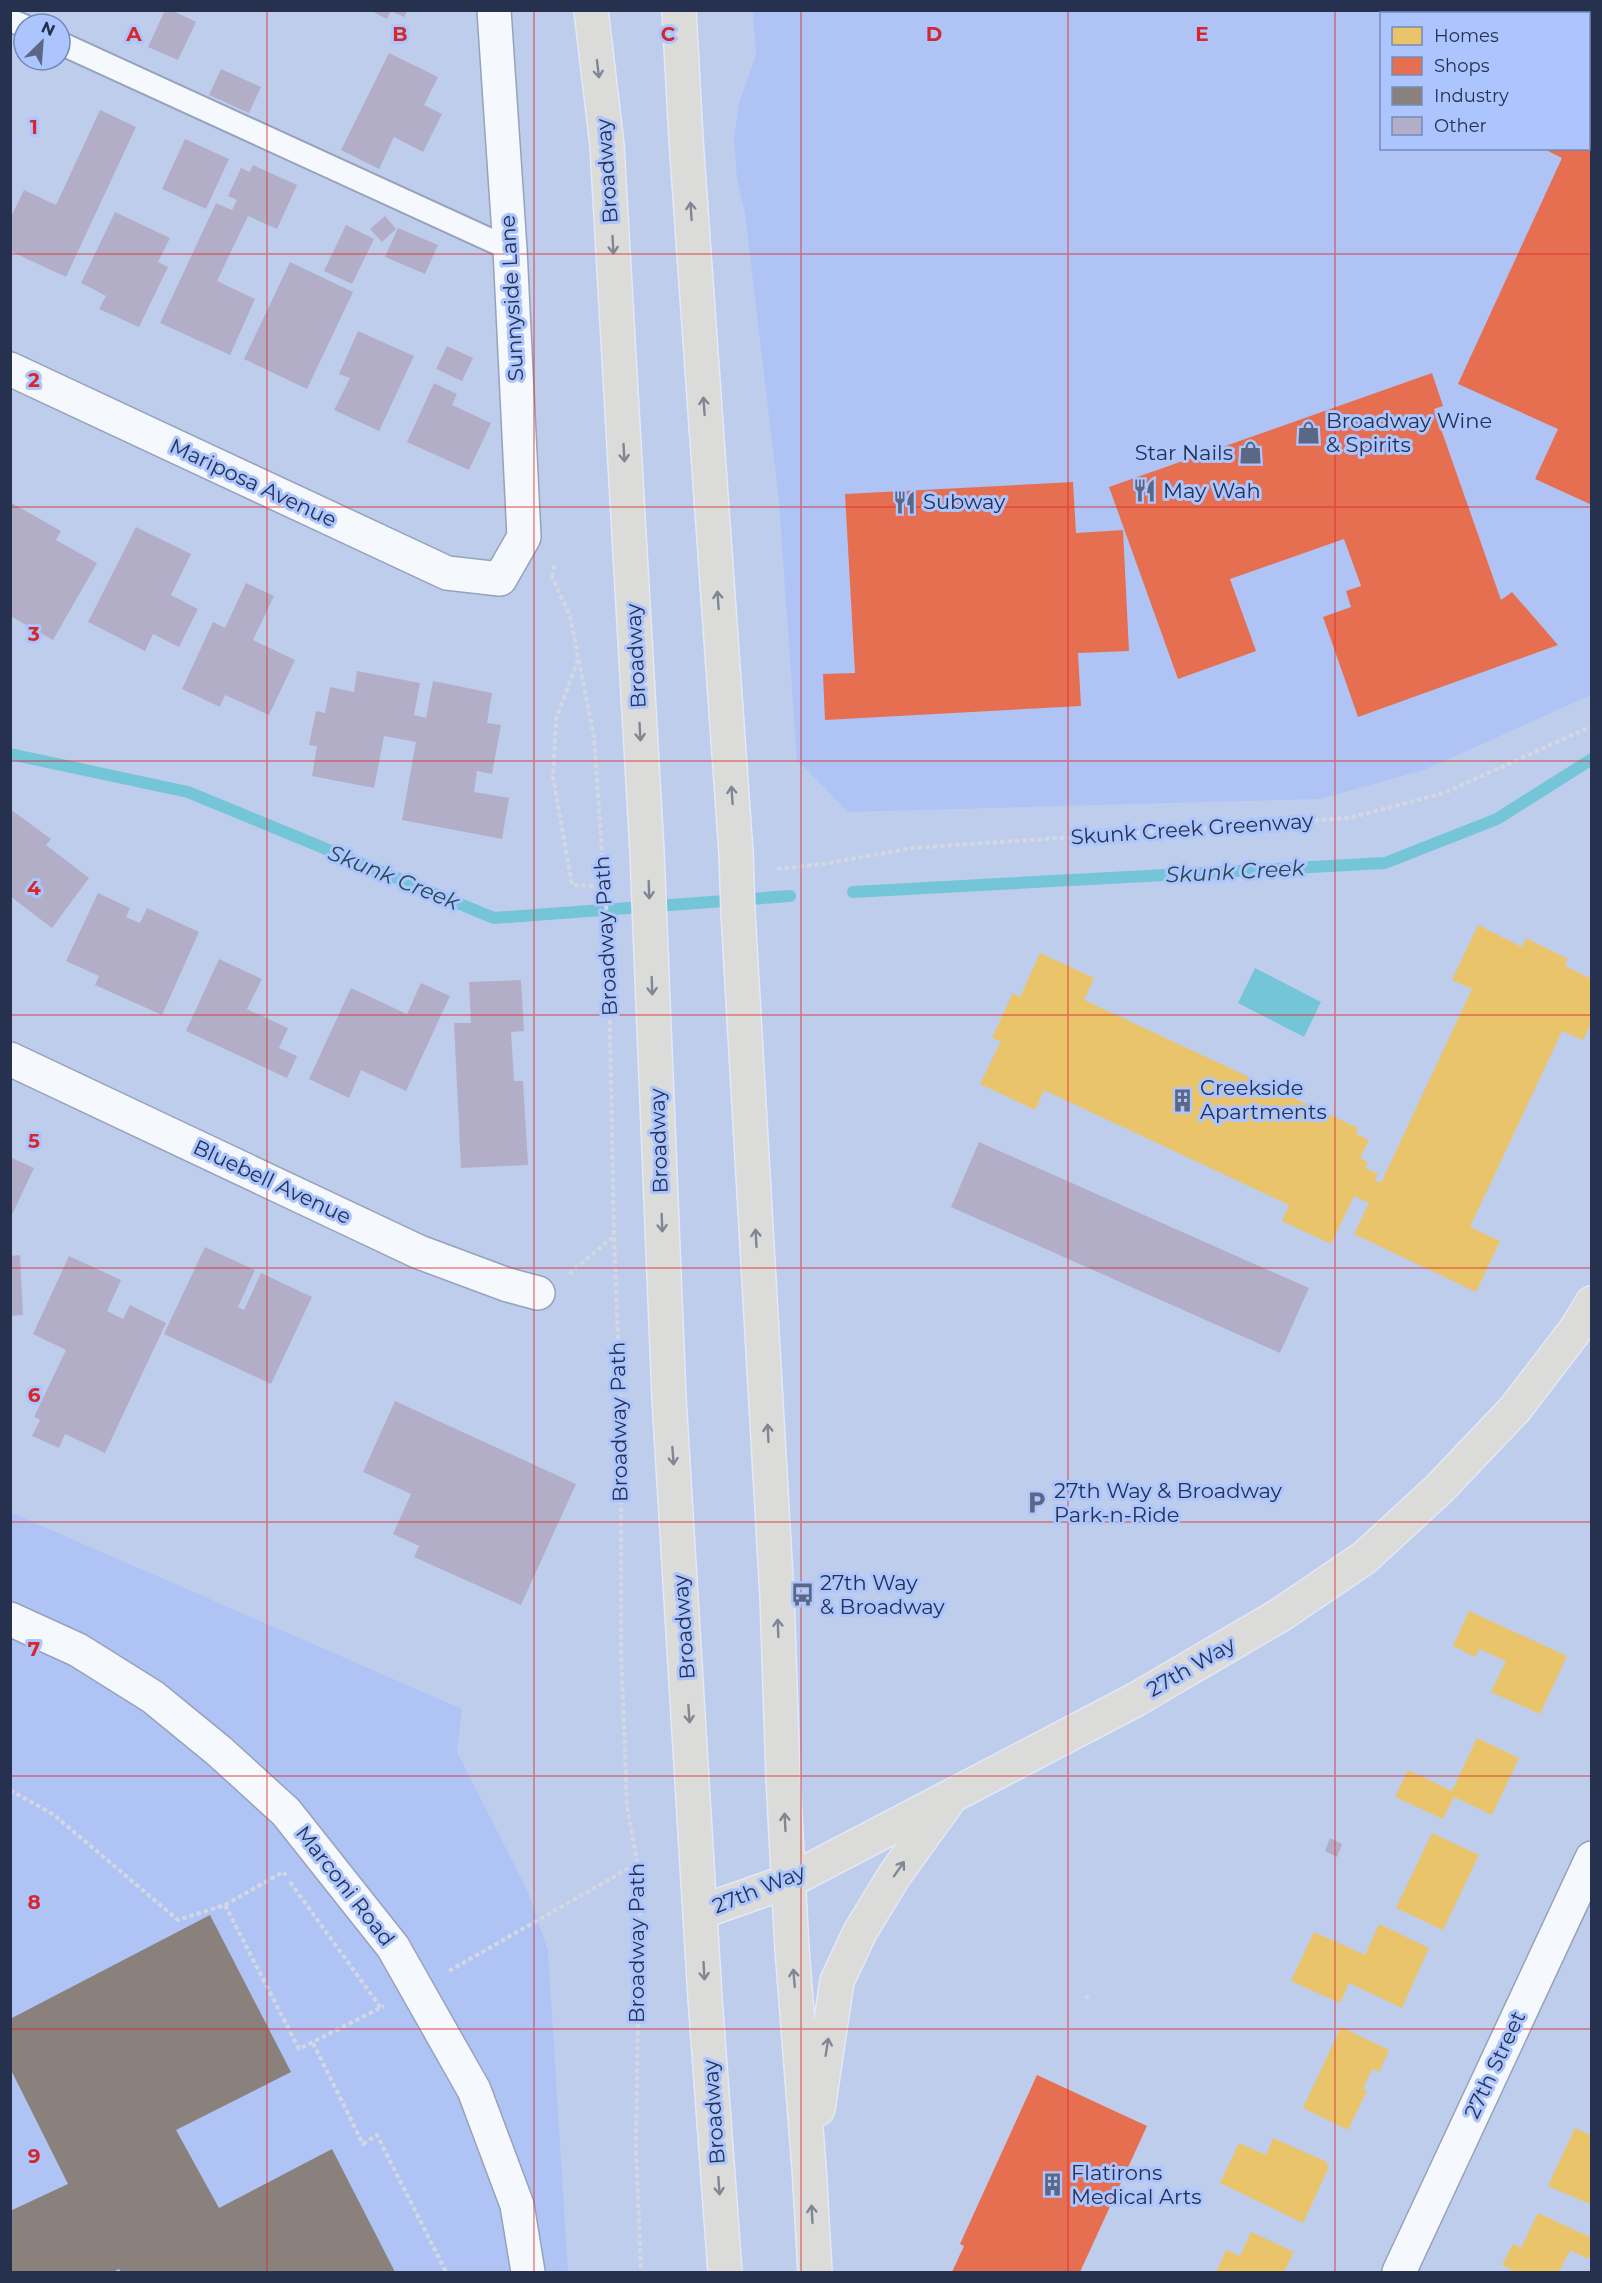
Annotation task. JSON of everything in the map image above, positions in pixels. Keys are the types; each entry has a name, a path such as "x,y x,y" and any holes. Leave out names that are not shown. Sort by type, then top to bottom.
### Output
{"main road":[{"name":"Broadway","path":"591,10 607,145 647,852 669,1398 705,1998 725,2272"},
{"path":"679,10 736,853 777,1596 789,1881 815,2272"},
{"name":"27th Way","path":"701,1912 789,1881 1135,1700 1280,1615 1364,1558 1439,1489 1515,1409 1577,1328 1592,1303"},
{"path":"809,2167 837,1981 860,1932 894,1876 952,1796"}],"street":[{"name":"Sunnyside Lane","path":"494,10 510,249 524,537 500,579"},
{"name":"Mariposa Avenue","path":"10,369 447,573 500,579"},
{"name":"Bluebell Avenue","path":"10,1059 419,1252 508,1286 538,1293"},
{"name":"Marconi Road","path":"10,1619 78,1650 153,1697 219,1751 286,1812 393,1947 474,2090 517,2205 528,2272"},
{"name":"27th Street","path":"1399,2272 1592,1858"}],"lane":[{"path":"72,48 510,249"}],"path":[{"name":"Broadway Path","path":"552,576 570,616 594,737 608,930 614,1236 621,1416 622,1681 627,1807 640,1878 636,2149 641,2272"},
{"path":"579,657 556,720 553,777 572,885 595,886"},
{"name":"Skunk Creek Greenway","path":"777,869 823,864 913,848 1349,818 1444,793 1592,726"},
{"path":"538,1293 576,1271 614,1236"},
{"path":"10,1790 54,1815 178,1920 225,1905 283,1872 381,2007"},
{"path":"225,1905 299,2049 417,1989 638,1863"},
{"path":"313,2043 363,2144 377,2135 446,2272"}],"shaded area":[{"path":"753,11 1591,11 1591,695 1424,770 1319,799 848,812 797,760 779,501 745,213 737,179 734,139 739,103 756,55"},
{"path":"1255,968 1321,1002 1304,1037 1238,1003"},
{"path":"10,1512 462,1709 457,1752 528,1892 548,1951 568,2272 11,2272"}],"building: Homes":[{"name":"Creekside Apartments","path":"1478,925 1522,947 1526,938 1568,959 1565,966 1592,979 1592,1022 1583,1040 1562,1031 1470,1227 1500,1241 1476,1292 1354,1234 1369,1203 1354,1196 1331,1244 1282,1221 1289,1205 1044,1090 1035,1110 980,1084 1001,1041 992,1038 1013,993 1020,997 1040,953 1094,978 1084,1000 1358,1128 1356,1134 1369,1140 1360,1158 1368,1162 1365,1168 1378,1174 1375,1180 1381,1183 1472,989 1452,980"},
{"path":"1469,1611 1567,1656 1540,1714 1491,1692 1506,1661 1479,1649 1475,1657 1453,1646"},
{"path":"1477,1738 1519,1758 1492,1815 1454,1797 1443,1819 1395,1797 1408,1770 1452,1791"},
{"path":"1432,1833 1479,1855 1443,1930 1396,1908"},
{"path":"1379,1924 1429,1948 1402,2008 1349,1983 1340,2003 1291,1981 1314,1932 1365,1955"},
{"path":"1341,2027 1389,2050 1379,2072 1372,2069 1363,2089 1367,2091 1348,2130 1303,2108"},
{"path":"1575,2128 1592,2136 1592,2205 1548,2186"},
{"path":"1273,2138 1327,2162 1326,2165 1329,2167 1303,2223 1220,2183 1239,2143 1266,2155"},
{"path":"1538,2213 1592,2238 1592,2252 1588,2259 1570,2250 1559,2272 1509,2272 1511,2269 1502,2265 1513,2244 1521,2248"},
{"path":"1251,2232 1294,2252 1284,2272 1216,2272 1226,2250 1240,2256"}],"building: Shops":[{"path":"1592,41 1592,505 1535,479 1558,429 1458,384 1562,158 1546,150 1590,150 1590,44"},
{"path":"1432,373 1443,406 1434,409 1501,600 1512,592 1558,645 1358,717 1323,617 1351,607 1346,591 1361,586 1344,539 1230,579 1256,651 1178,679 1109,487"},
{"path":"1073,482 1076,533 1123,530 1129,651 1078,653 1081,706 825,720 823,674 855,673 845,494"},
{"name":"Flatirons Medical Arts","path":"1037,2075 1147,2126 1080,2272 952,2272 964,2246 960,2244"}],"building: Industry":[{"path":"210,1915 291,2072 176,2130 219,2208 332,2149 395,2272 121,2272 119,2269 113,2272 10,2272 10,2211 68,2184 10,2068 10,2019"}],"building: Other":[{"path":"165,10 171,10 196,22 178,60 148,47"},
{"path":"370,10 408,10 404,17 391,11 387,19"},
{"path":"389,53 438,77 424,105 442,114 423,152 394,137 379,169 341,150"},
{"path":"221,69 261,87 249,113 209,95"},
{"path":"100,110 136,127 66,277 10,251 10,219 24,190 56,205"},
{"path":"185,139 229,159 206,209 162,189"},
{"path":"253,165 297,185 277,229 248,216 217,281 255,299 230,355 160,323 216,203 232,210 237,200 228,196 241,168 250,172"},
{"path":"115,212 170,238 158,262 168,267 139,327 99,309 106,296 81,283"},
{"path":"385,216 396,229 382,242 370,229"},
{"path":"346,225 374,239 352,284 324,271"},
{"path":"398,228 438,245 425,274 385,257"},
{"path":"290,262 353,292 307,389 244,359"},
{"path":"358,331 414,356 379,431 334,410 350,378 339,374"},
{"path":"447,346 473,358 462,381 436,369"},
{"path":"434,383 457,394 452,405 491,423 469,470 407,442"},
{"path":"10,502 61,531 56,540 97,563 53,640 10,616"},
{"path":"136,527 191,554 171,595 198,609 179,647 153,634 145,651 88,622"},
{"path":"246,583 274,596 253,640 295,660 269,715 225,695 220,707 182,689 213,622 225,628"},
{"path":"357,671 420,683 414,715 426,718 433,681 492,693 487,723 501,725 492,774 477,771 474,792 509,798 502,839 402,820 416,742 384,736 374,788 312,776 317,746 309,745 316,711 325,713 330,687 354,692"},
{"path":"10,809 51,839 46,845 89,878 52,928 10,896"},
{"path":"98,893 130,908 126,917 140,923 147,908 199,932 162,1015 95,985 99,976 66,961"},
{"path":"219,959 262,979 247,1009 288,1028 279,1048 297,1056 287,1078 186,1031"},
{"path":"521,980 524,1031 511,1032 514,1081 523,1081 528,1165 461,1168 454,1023 471,1023 469,982"},
{"path":"421,983 450,996 406,1091 361,1070 349,1098 309,1079 351,988 407,1014"},
{"path":"979,1142 1309,1288 1280,1353 951,1207"},
{"path":"10,1157 34,1168 10,1219"},
{"path":"205,1247 255,1270 238,1307 244,1310 261,1273 312,1297 271,1384 164,1334"},
{"path":"20,1255 23,1315 10,1316 10,1256"},
{"path":"69,1256 121,1280 107,1311 123,1319 130,1305 166,1323 105,1453 65,1434 59,1448 32,1436 40,1420 34,1417 66,1350 33,1334"},
{"path":"395,1401 576,1484 521,1605 414,1557 419,1546 393,1534 411,1494 363,1472"},
{"path":"1330,1838 1342,1844 1337,1857 1325,1851"}],"waterway":[{"name":"Skunk Creek","path":"10,754 188,792 494,918 790,896"},
{"name":"Skunk Creek","path":"853,892 1385,863 1497,819 1592,759"}],"place":[{"name":"Broadway Wine & Spirits","path":"1308,433"},
{"name":"Star Nails","path":"1251,453"},
{"name":"May Wah","path":"1145,491"},
{"name":"Subway","path":"905,502"},
{"name":"Creekside Apartments","path":"1182,1100"},
{"name":"27th Way & Broadway Park-n-Ride","path":"1036,1503"},
{"name":"27th Way & Broadway","path":"802,1595"},
{"name":"Flatirons Medical Arts","path":"1053,2185"}]}
